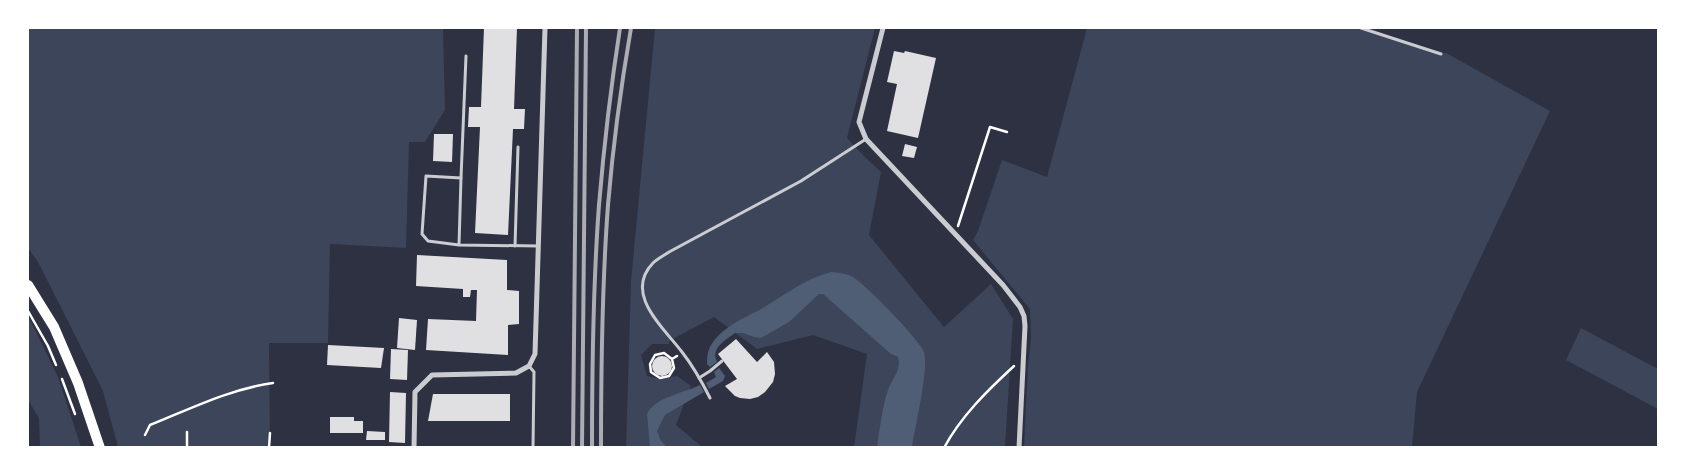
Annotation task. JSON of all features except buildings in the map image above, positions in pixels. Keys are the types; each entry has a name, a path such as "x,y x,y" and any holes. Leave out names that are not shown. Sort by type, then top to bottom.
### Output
{"main road":[{"path":"28,285 54,327 78,383 100,448"}],"street":[{"path":"414,448 415,392 432,375 516,373 529,366 536,354 545,28"},
{"path":"883,28 859,122 866,139 1003,285 1020,307 1024,316 1025,326 1019,448"}],"lane":[{"path":"1361,28 1441,54"},
{"path":"459,245 466,56"},
{"path":"710,398 683,353 648,309 644,300 644,279 648,269 654,262 801,182 866,139"},
{"path":"515,246 518,147"},
{"path":"461,178 426,176 422,234 428,241 459,245 538,246"},
{"path":"700,380 722,361"},
{"path":"529,366 534,372 533,448"}],"path":[{"path":"952,230 958,227 990,127 1007,132"},
{"path":"28,311 48,346 58,370"},
{"path":"664,353 672,359 674,368 669,376 660,378 651,372 650,364 654,355 664,353"},
{"path":"672,359 683,353"},
{"path":"944,448 949,437 974,406 1014,366 1024,365"},
{"path":"62,378 76,418"},
{"path":"145,435 150,425 208,401 253,386 273,383"},
{"path":"187,432 187,448"},
{"path":"270,433 270,448"}],"shaded area":[{"path":"28,28 443,28 445,110 425,142 409,142 406,248 330,244 328,343 269,343 270,447 118,447 103,391 38,262 28,248"},
{"path":"655,28 875,28 847,138 881,172 869,235 944,327 991,284 1013,319 1005,447 854,447 867,354 813,335 757,349 714,317 669,341 669,344 652,344 641,355 647,376 660,379 677,376 691,386 676,425 702,447 626,448 631,281"},
{"path":"1087,28 1361,28 1448,54 1550,111 1417,392 1412,447 1024,447 1031,337 1030,309 973,240 978,231 1002,160 1047,177"},
{"path":"831,272 848,275 860,282 903,325 924,352 925,371 912,447 877,447 884,404 899,366 898,357 891,354 823,294 819,294 789,322 761,338 743,333 735,333 717,349 715,357 717,362 710,367 707,364 710,347 724,330 805,282"},
{"path":"28,316 58,377 81,447 40,447 39,418 28,400"},
{"path":"1581,328 1658,369 1658,409 1566,360"},
{"path":"719,368 725,376 723,381 709,389 706,383 716,377 714,372"},
{"path":"700,385 704,392 665,415 657,431 661,441 667,447 650,447 647,414 651,408 663,399"}],"railway":[{"path":"573,448 577,28"},
{"path":"582,448 586,28"},
{"path":"592,448 593,326 597,235 605,138 620,28"},
{"path":"601,448 602,326 608,205 612,160 631,28"}]}
